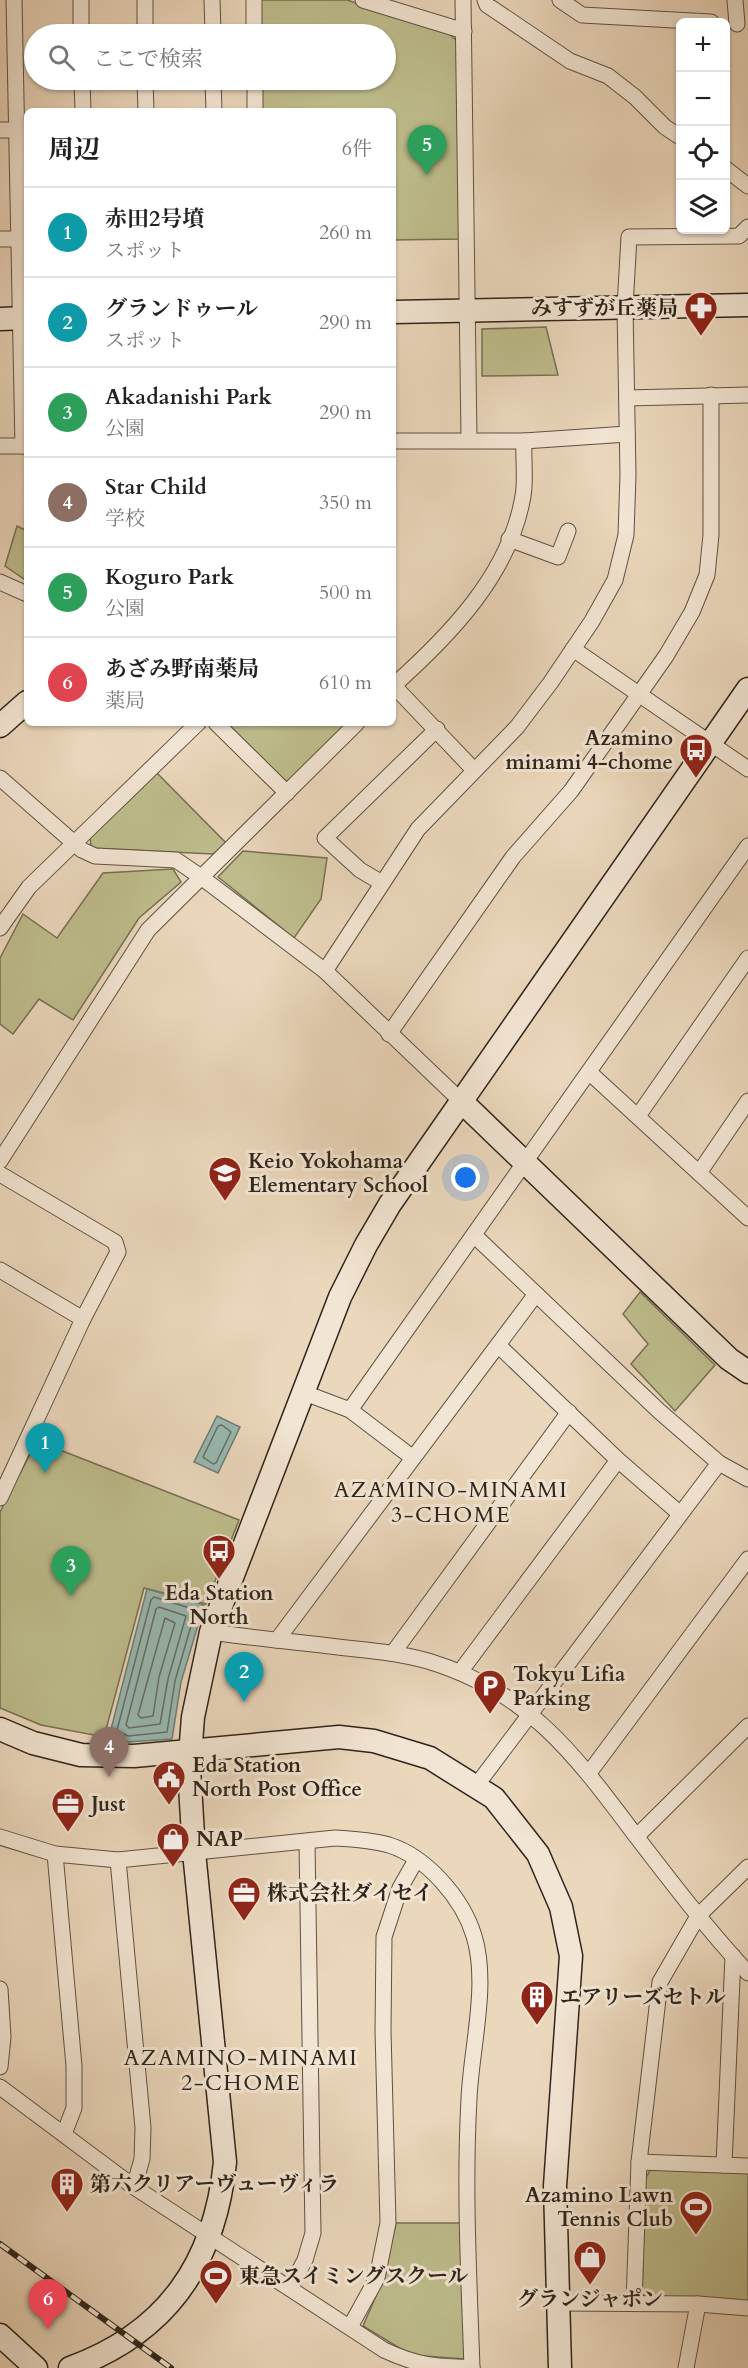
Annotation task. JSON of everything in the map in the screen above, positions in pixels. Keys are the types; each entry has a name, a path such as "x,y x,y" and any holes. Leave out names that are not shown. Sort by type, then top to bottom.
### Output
{"street":[{"path":"14,0 21,130 23,239 16,318 24,432"},
{"path":"81,0 81,24"},
{"path":"144,0 145,24"},
{"path":"212,0 213,24"},
{"path":"254,0 254,24"},
{"path":"363,0 464,31"},
{"path":"463,0 469,439"},
{"path":"485,0 487,5 570,61 608,76 635,97 665,127 676,134"},
{"path":"560,0 582,15 676,20"},
{"path":"735,0 737,24"},
{"path":"82,90 83,108"},
{"path":"145,90 146,108"},
{"path":"213,90 214,108"},
{"path":"255,90 255,108"},
{"path":"0,130 21,130"},
{"path":"730,172 748,186"},
{"path":"325,971 418,829 517,727 573,649 615,580 626,535 625,307 629,237 739,236 748,227"},
{"path":"0,239 23,239"},
{"path":"396,312 748,305"},
{"path":"389,1034 513,857 571,791 640,694 692,612 707,575 711,535 711,395"},
{"path":"627,398 748,395"},
{"path":"396,443 469,439 524,441 627,434"},
{"path":"396,683 429,655 472,604 509,539 523,496 524,441"},
{"path":"0,446 24,446"},
{"path":"509,539 555,564 568,531"},
{"path":"0,582 24,593"},
{"path":"573,649 748,769"},
{"path":"396,689 438,729 474,770"},
{"path":"70,2368 111,2350 155,2318 179,2292 198,2263 210,2236 221,2198 225,2162 194,1852 190,1749 199,1682 211,1632 346,1283 390,1204 748,689"},
{"path":"0,726 24,705"},
{"path":"0,928 29,887 195,726"},
{"path":"219,726 286,793"},
{"path":"0,1161 148,930 354,726"},
{"path":"382,884 360,870 325,838 438,729"},
{"path":"0,778 72,844 95,856 176,860 325,971 729,1359 748,1372"},
{"path":"350,1410 475,1236 748,846"},
{"path":"638,1116 748,958"},
{"path":"590,1072 748,1218"},
{"path":"699,1173 748,1102"},
{"path":"0,1174 115,1242 118,1252 83,1319 0,1498"},
{"path":"475,1236 659,1411 719,1463 748,1479"},
{"path":"0,1270 83,1319"},
{"path":"277,1640 536,1294"},
{"path":"499,1346 618,1460 679,1513"},
{"path":"302,1392 350,1410 413,1458"},
{"path":"393,1653 569,1412"},
{"path":"0,1457 14,1466"},
{"path":"460,1672 618,1460"},
{"path":"476,1786 532,1714 679,1513 719,1463"},
{"path":"589,1773 748,1559"},
{"path":"211,1632 393,1653 460,1672 500,1692 532,1714 560,1740 589,1773 698,1916 742,1963 724,2165"},
{"path":"636,1836 748,1726"},
{"path":"0,1729 33,1743 81,1755 134,1756 190,1749 339,1737 374,1741 430,1758 494,1798 538,1854 561,1907 571,1956 555,2186 557,2302 561,2368"},
{"path":"0,1838 55,1854 118,1860 362,1839 391,1846 416,1860 434,1874 457,1900 474,1935 480,1968 469,2098 466,2195 472,2367 440,2367 410,2362 384,2350 134,2187 0,2087"},
{"path":"290,2288 305,2260 313,2233 307,1842"},
{"path":"55,1854 74,2066 74,2108 64,2134"},
{"path":"118,1860 143,2128 142,2159 134,2187"},
{"path":"350,2327 377,2278 388,2223 384,1936 400,1888 416,1860"},
{"path":"634,2303 639,2162 660,1982 698,1916 748,1867"},
{"path":"0,1989 3,2037 0,2067"},
{"path":"639,2162 748,2166"},
{"path":"557,2302 698,2304 748,2308"},
{"path":"686,2368 698,2304"},
{"path":"0,2335 31,2363"}],"shaded area":[{"path":"258,0 347,0 448,33 458,42 461,239 396,240 396,108 260,108 259,90 396,90 396,24 259,24"},
{"path":"546,327 558,375 482,376 482,329"},
{"path":"17,526 24,530 24,579 5,566"},
{"path":"228,726 344,726 289,784"},
{"path":"156,772 227,844 213,854 91,848 90,835"},
{"path":"243,851 327,858 321,899 294,938 218,877"},
{"path":"173,869 181,882 139,918 73,1020 39,999 13,1034 0,1024 0,958 23,914 57,938 103,873"},
{"path":"640,1292 715,1365 675,1411 631,1364 648,1344 623,1314"},
{"path":"37,1441 239,1520 206,1604 144,1588 104,1737 41,1725 0,1708 0,1512"},
{"name":"Azamino Lawn Tennis Club","path":"651,2169 748,2173 748,2302 649,2298 642,2294 645,2179"},
{"path":"396,2223 462,2223 465,2359 411,2355 363,2326 382,2282"}],"water":[{"path":"217,1416 240,1427 218,1473 194,1462"},
{"path":"147,1589 204,1605 181,1682 172,1739 128,1742 109,1737"}],"railway":[{"path":"0,2244 171,2368"}],"place":[{"name":"Koguro Park","path":"427,175"},
{"name":"みすずが丘薬局","path":"701,337"},
{"name":"Azamino minami 4-chome","path":"696,779"},
{"name":"Keio Yokohama Elementary School","path":"225,1202"},
{"name":"赤田2号墳","path":"45,1473"},
{"name":"Eda Station North","path":"219,1580"},
{"name":"Akadanishi Park","path":"71,1596"},
{"name":"グランドゥール","path":"244,1702"},
{"name":"Tokyu Lifia Parking","path":"490,1715"},
{"name":"Star Child","path":"109,1777"},
{"name":"Eda Station North Post Office","path":"169,1806"},
{"name":"Just","path":"68,1833"},
{"name":"NAP","path":"173,1868"},
{"name":"株式会社ダイセイ","path":"244,1922"},
{"name":"エアリーズセトル","path":"537,2026"},
{"name":"第六クリアーヴューヴィラ","path":"67,2213"},
{"name":"Azamino Lawn Tennis Club","path":"696,2236"},
{"name":"グランジャポン","path":"590,2286"},
{"name":"東急スイミングスクール","path":"216,2305"},
{"name":"あざみ野南薬局","path":"48,2329"}],"district":[{"name":"AZAMINO-MINAMI 3-CHOME","path":"451,1502"},
{"name":"AZAMINO-MINAMI 2-CHOME","path":"241,2070"}]}
